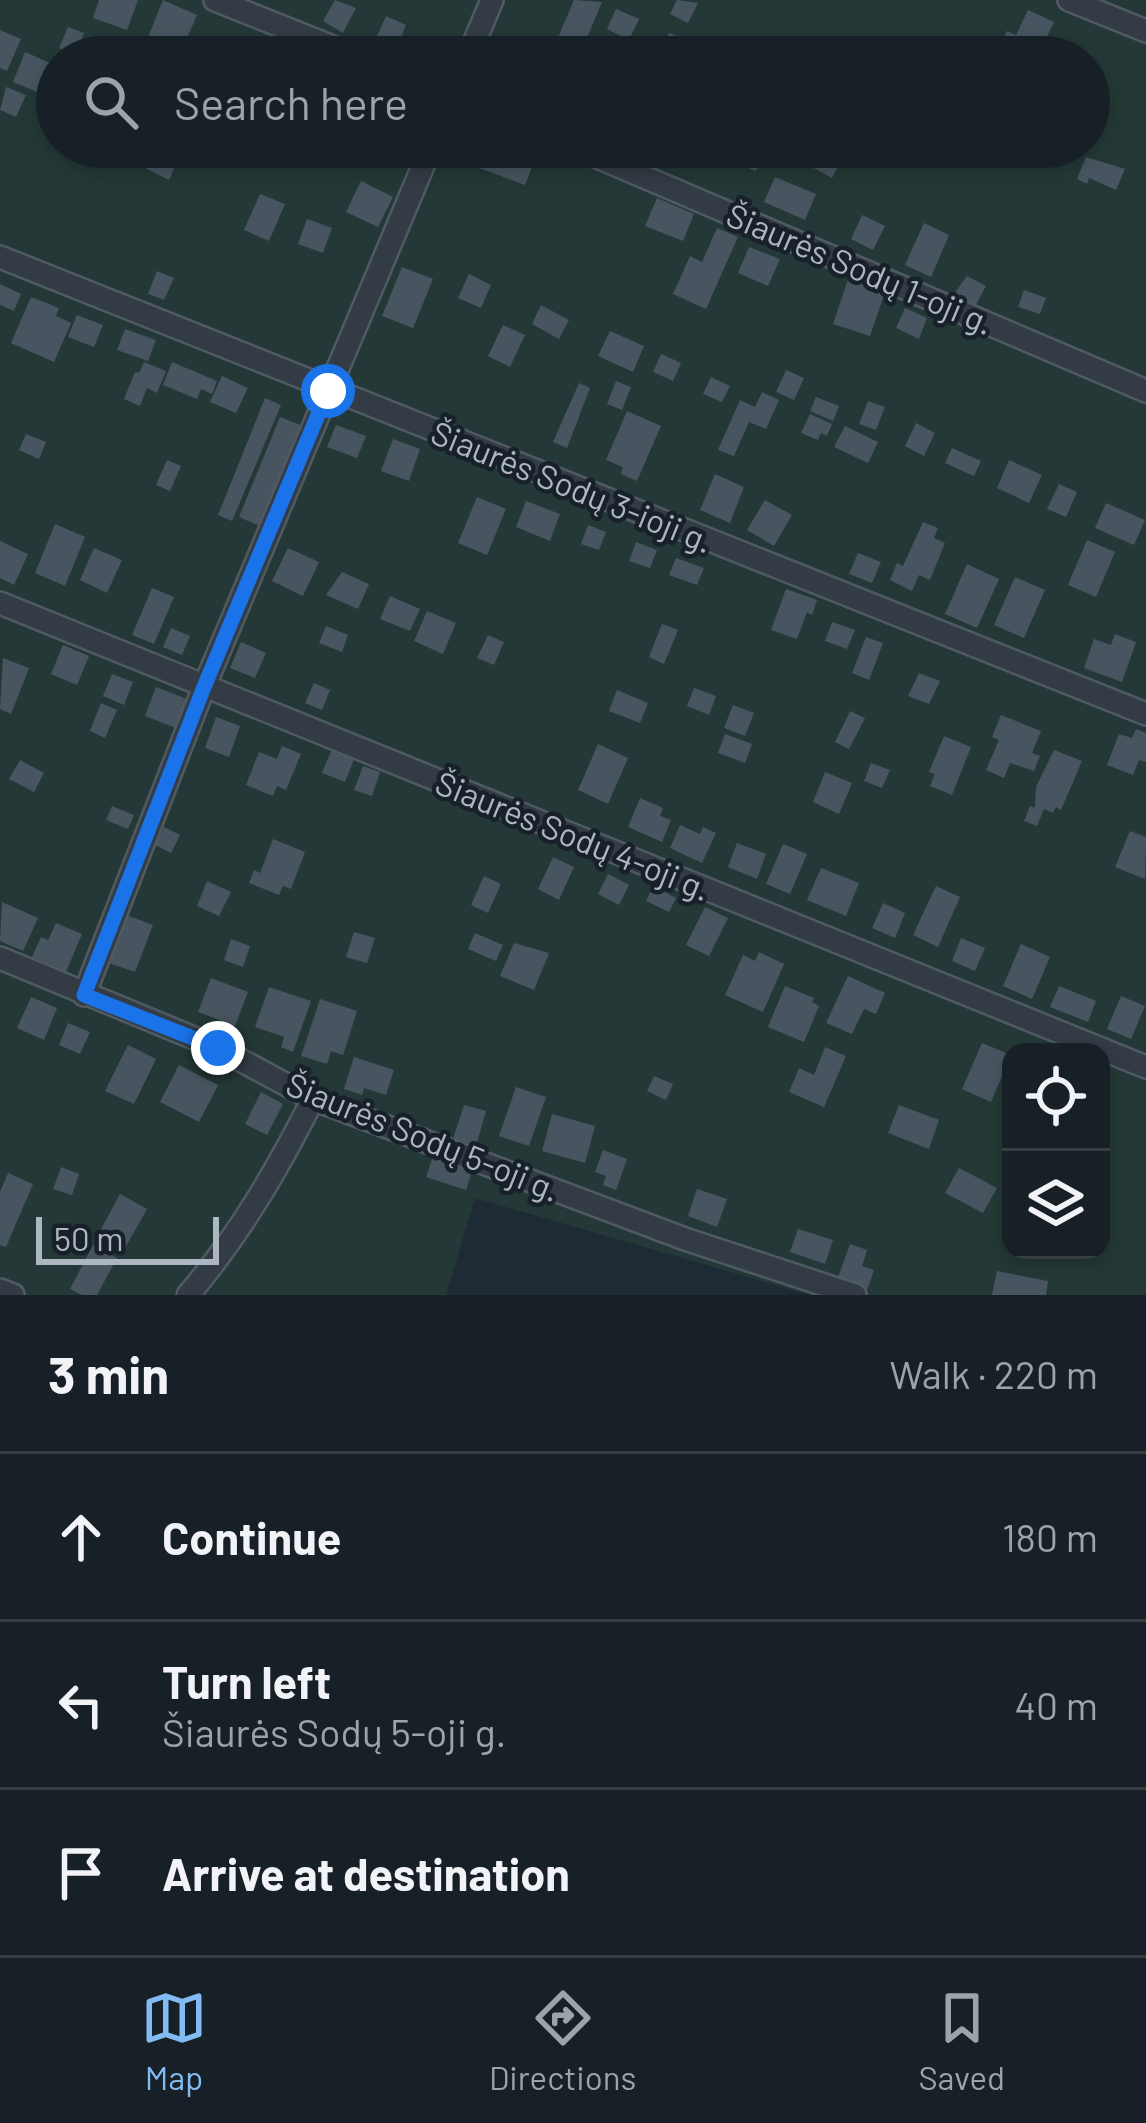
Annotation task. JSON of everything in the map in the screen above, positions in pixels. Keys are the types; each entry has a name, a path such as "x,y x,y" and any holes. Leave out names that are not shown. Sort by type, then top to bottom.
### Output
{"street":[{"path":"215,0 305,36"},
{"path":"477,36 492,0"},
{"path":"1069,0 1146,32"},
{"path":"84,995 204,687 421,168"},
{"name":"Šiaurės Sodų 1-oji g.","path":"623,168 1146,391"},
{"name":"Šiaurės Sodų 3-ioji g.","path":"0,257 1146,714"},
{"name":"Šiaurės Sodų 4-oji g.","path":"0,603 1146,1067"},
{"name":"Šiaurės Sodų 5-oji g.","path":"0,958 218,1048 313,1099 685,1239 855,1295"},
{"path":"188,1295 266,1191 313,1099"},
{"path":"0,1289 14,1295"}],"green space":[{"path":"0,0 1146,0 1146,1295 810,1295 475,1198 446,1295 0,1295"}],"building":[{"path":"99,0 138,0 127,30 93,18"},
{"path":"163,0 197,15 188,36 149,36"},
{"path":"335,0 356,8 343,33 323,21"},
{"path":"574,0 602,2 588,36 559,36"},
{"path":"677,0 698,3 688,23 670,14"},
{"path":"616,9 639,19 631,36 607,29"},
{"path":"1028,10 1054,22 1047,36 1005,36 1007,31 1016,35"},
{"path":"386,16 406,25 402,36 377,36"},
{"path":"68,27 84,33 83,36 64,36"},
{"path":"0,30 21,39 7,71 0,68"},
{"path":"25,52 36,57 36,92 13,82"},
{"path":"6,87 26,95 16,117 0,110"},
{"path":"1110,164 1125,169 1116,190 1089,178 1087,184 1077,179 1082,168"},
{"path":"145,168 175,168 169,180"},
{"path":"479,168 532,168 525,185"},
{"path":"814,168 837,168 832,178"},
{"path":"775,177 816,194 805,220 764,202"},
{"path":"361,181 393,197 378,227 346,212"},
{"path":"260,194 285,204 269,241 244,230"},
{"path":"657,198 694,214 683,241 645,226"},
{"path":"862,215 885,226 873,250 851,239"},
{"path":"307,219 332,228 323,253 298,244"},
{"path":"924,223 949,235 931,277 905,265"},
{"path":"717,228 738,237 706,309 673,294 690,256 702,262"},
{"path":"749,247 780,259 768,286 738,273"},
{"path":"402,267 433,279 413,328 382,316"},
{"path":"157,271 174,278 164,300 148,294"},
{"path":"469,274 491,285 481,308 458,298"},
{"path":"967,276 986,286 976,305 954,294"},
{"path":"848,279 885,292 870,336 833,324"},
{"path":"0,284 21,294 14,311 0,305"},
{"path":"1024,290 1046,298 1040,314 1018,307"},
{"path":"31,297 59,308 56,316 71,323 54,362 11,343"},
{"path":"541,305 569,320 559,339 532,324"},
{"path":"905,308 927,318 919,339 896,328"},
{"path":"77,315 103,325 94,347 68,337"},
{"path":"503,325 525,335 510,367 488,356"},
{"path":"125,329 156,340 148,361 117,350"},
{"path":"610,331 644,346 633,372 598,356"},
{"path":"661,354 681,363 673,381 653,372"},
{"path":"144,362 166,371 157,393 147,388 140,406 124,399"},
{"path":"172,362 217,381 212,394 201,389 197,399 163,385"},
{"path":"786,370 804,378 794,400 776,392"},
{"path":"222,376 248,388 236,413 210,402"},
{"path":"711,377 730,386 722,402 703,394"},
{"path":"616,381 631,387 622,410 607,404"},
{"path":"579,383 590,388 567,448 553,442"},
{"path":"762,392 779,400 766,429 749,422 734,456 718,450 740,400 755,407"},
{"path":"816,397 839,406 833,421 810,411"},
{"path":"265,398 281,405 232,521 218,515"},
{"path":"868,401 885,407 876,430 859,424"},
{"path":"627,411 661,426 637,481 621,474 623,467 606,460"},
{"path":"810,414 832,424 827,436 821,433 818,440 801,433"},
{"path":"280,417 303,426 262,527 239,517"},
{"path":"916,423 935,433 924,456 905,446"},
{"path":"336,425 366,436 357,458 327,447"},
{"path":"845,426 878,442 868,463 834,447"},
{"path":"26,434 46,442 39,459 19,450"},
{"path":"393,439 420,449 409,481 381,471"},
{"path":"952,448 981,461 974,476 945,463"},
{"path":"167,460 181,466 170,491 156,485"},
{"path":"1009,460 1042,475 1029,503 997,488"},
{"path":"715,474 744,487 730,523 700,510"},
{"path":"1059,484 1077,492 1066,517 1047,509"},
{"path":"477,497 506,509 487,555 458,543"},
{"path":"765,500 792,515 774,546 747,530"},
{"path":"526,501 560,514 550,541 516,527"},
{"path":"1106,503 1145,520 1134,545 1095,528"},
{"path":"923,522 938,528 934,538 945,543 930,580 919,575 912,591 890,580 897,563 903,566"},
{"path":"55,524 85,537 65,586 35,573"},
{"path":"588,525 606,532 599,550 581,544"},
{"path":"1087,540 1115,552 1096,597 1068,585"},
{"path":"0,541 28,554 14,585 0,578"},
{"path":"636,542 657,550 650,568 629,561"},
{"path":"94,548 122,560 107,593 80,580"},
{"path":"288,548 319,562 303,596 272,581"},
{"path":"858,553 881,562 872,583 849,574"},
{"path":"676,558 704,568 697,585 669,575"},
{"path":"967,564 999,579 977,628 945,614"},
{"path":"342,572 369,584 358,609 326,595"},
{"path":"1015,577 1045,590 1024,638 994,625"},
{"path":"152,588 174,597 154,644 132,635"},
{"path":"786,589 817,600 797,639 771,630"},
{"path":"390,596 420,609 410,631 380,619"},
{"path":"427,611 456,623 443,654 414,641"},
{"path":"832,622 855,630 847,649 825,641"},
{"path":"662,624 678,630 664,664 649,657"},
{"path":"326,626 348,635 342,652 319,643"},
{"path":"171,628 190,636 182,655 163,647"},
{"path":"1115,634 1136,642 1122,682 1084,668 1094,639 1111,645"},
{"path":"488,635 504,642 494,665 477,658"},
{"path":"866,637 883,643 869,680 852,673"},
{"path":"241,642 266,653 255,678 230,668"},
{"path":"63,645 89,656 77,685 51,674"},
{"path":"3,658 29,668 11,714 0,709"},
{"path":"919,673 940,681 929,704 908,696"},
{"path":"112,674 133,682 124,705 103,696"},
{"path":"314,683 330,690 322,710 305,703"},
{"path":"156,687 187,699 176,728 145,716"},
{"path":"694,688 716,696 709,715 687,706"},
{"path":"617,690 648,703 640,723 609,711"},
{"path":"101,703 117,710 105,738 90,731"},
{"path":"733,705 754,713 745,736 724,728"},
{"path":"850,711 865,718 849,749 835,742"},
{"path":"1001,715 1041,731 1032,753 1040,756 1034,771 1010,763 1004,778 986,770 999,740 992,737"},
{"path":"216,717 240,726 229,757 205,748"},
{"path":"1136,729 1146,733 1146,762 1139,760 1133,775 1107,765 1119,734 1132,738"},
{"path":"725,734 752,744 745,763 718,753"},
{"path":"944,736 971,747 952,795 930,786 935,774 929,772"},
{"path":"598,744 628,758 608,804 578,790"},
{"path":"282,746 301,754 286,790 277,786 273,796 246,785 259,752 277,759"},
{"path":"1054,750 1082,761 1061,810 1044,809 1037,826 1024,821 1030,806 1035,808 1036,787"},
{"path":"331,751 354,759 345,782 322,773"},
{"path":"20,760 44,773 34,792 9,779"},
{"path":"871,763 890,770 882,788 864,781"},
{"path":"363,766 380,772 372,796 354,790"},
{"path":"825,772 852,783 839,814 813,802"},
{"path":"640,798 663,808 660,816 671,820 662,842 628,827"},
{"path":"112,806 134,815 128,829 106,820"},
{"path":"680,825 700,834 703,827 716,833 702,863 670,848"},
{"path":"164,827 180,835 171,853 155,845"},
{"path":"1130,831 1146,837 1145,879 1115,867"},
{"path":"273,839 305,852 291,889 283,886 279,895 249,883 254,870 260,873"},
{"path":"737,843 766,854 757,879 728,867"},
{"path":"783,844 807,854 790,894 766,884"},
{"path":"553,857 574,867 559,900 538,889"},
{"path":"821,868 859,883 846,916 807,900"},
{"path":"608,874 629,885 619,905 598,894"},
{"path":"484,876 501,884 488,913 471,905"},
{"path":"207,881 231,892 219,916 197,906"},
{"path":"653,886 676,898 669,912 646,901"},
{"path":"936,886 960,897 938,947 913,935"},
{"path":"2,902 38,918 23,951 0,941"},
{"path":"883,903 905,913 895,938 872,928"},
{"path":"705,907 728,918 709,956 686,945"},
{"path":"124,914 153,925 135,972 106,962"},
{"path":"56,923 82,934 66,972 32,957 41,937 48,940"},
{"path":"354,932 375,938 367,963 346,957"},
{"path":"475,933 503,945 496,961 468,949"},
{"path":"961,938 985,948 975,971 952,961"},
{"path":"231,939 250,946 243,967 224,960"},
{"path":"514,943 549,953 534,990 500,976"},
{"path":"1021,944 1050,957 1032,999 1003,986"},
{"path":"759,952 784,964 763,1012 725,995 743,955 755,961"},
{"path":"848,976 885,993 876,1014 864,1009 852,1034 826,1023"},
{"path":"211,978 248,992 235,1026 198,1012"},
{"path":"785,986 814,998 812,1002 819,1006 804,1042 768,1027"},
{"path":"1059,986 1096,1001 1088,1022 1050,1007"},
{"path":"269,987 311,1001 293,1052 281,1047 284,1037 255,1027"},
{"path":"1121,996 1145,1006 1131,1039 1107,1029"},
{"path":"31,997 57,1008 44,1040 17,1028"},
{"path":"320,999 357,1011 343,1055 331,1051 327,1064 301,1056"},
{"path":"68,1023 90,1032 80,1054 59,1045"},
{"path":"982,1043 1002,1051 1002,1076 991,1102 962,1089"},
{"path":"128,1045 156,1059 134,1104 105,1091"},
{"path":"825,1047 846,1056 824,1107 789,1092 799,1068 814,1075"},
{"path":"354,1057 394,1070 386,1095 364,1088 362,1095 344,1089"},
{"path":"179,1065 218,1085 199,1122 160,1102"},
{"path":"654,1076 673,1084 666,1100 647,1091"},
{"path":"516,1087 546,1097 529,1146 499,1136"},
{"path":"261,1092 283,1104 267,1135 245,1124"},
{"path":"464,1105 486,1111 476,1146 453,1139"},
{"path":"899,1105 939,1120 929,1149 888,1133"},
{"path":"552,1114 595,1126 585,1163 542,1151"},
{"path":"603,1150 627,1159 616,1190 603,1185 606,1176 595,1172"},
{"path":"432,1159 473,1168 466,1190 426,1177"},
{"path":"61,1167 79,1174 72,1195 53,1189"},
{"path":"959,1168 997,1188 983,1213 945,1193"},
{"path":"8,1173 33,1184 6,1247 0,1245 0,1192"},
{"path":"697,1189 727,1199 717,1227 688,1216"},
{"path":"120,1194 147,1209 125,1248 99,1233"},
{"path":"798,1229 833,1240 825,1264 790,1252"},
{"path":"850,1244 867,1250 862,1266 874,1270 866,1293 836,1283"},
{"path":"93,1245 117,1258 97,1295 82,1295 70,1289"},
{"path":"997,1271 1048,1281 1046,1295 992,1295"}],"route":[{"path":"218,1048 84,995 204,687 328,391"}]}
